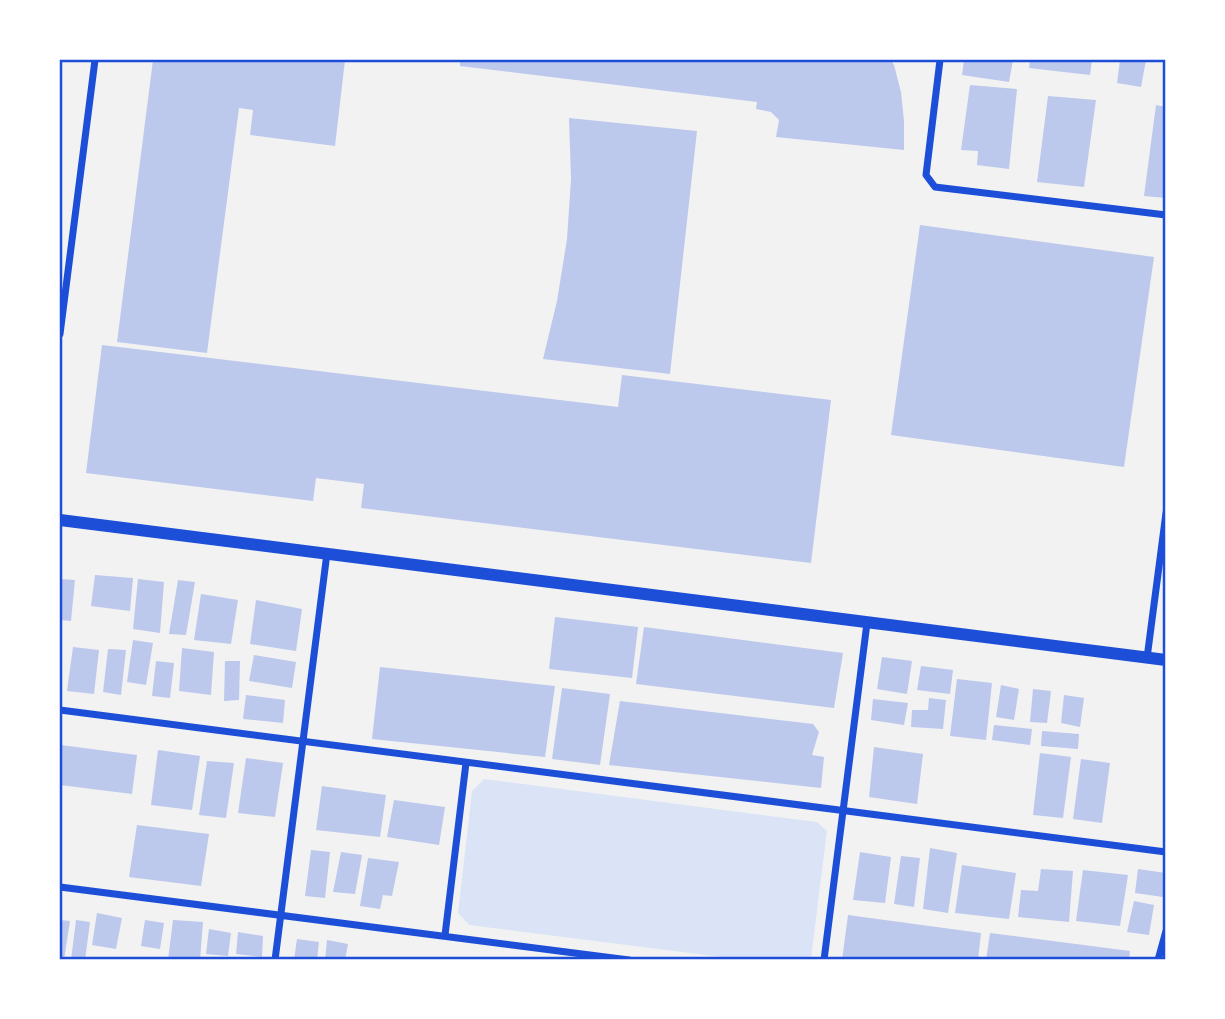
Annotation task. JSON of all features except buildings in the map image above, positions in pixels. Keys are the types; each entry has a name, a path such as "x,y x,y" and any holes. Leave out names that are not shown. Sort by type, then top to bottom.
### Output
{"street":[{"path":"60,334 95,60"},
{"path":"940,60 926,175 935,187 1166,215"},
{"path":"1147,658 1166,513"},
{"path":"60,520 1166,660"},
{"path":"275,960 327,553"},
{"path":"824,960 867,623"},
{"path":"60,710 1166,852"},
{"path":"445,936 466,763"},
{"path":"60,887 629,960"},
{"path":"1158,960 1166,931"}],"shaded area":[{"path":"484,779 817,822 827,831 811,959 737,959 469,925 458,913 472,791"}]}
